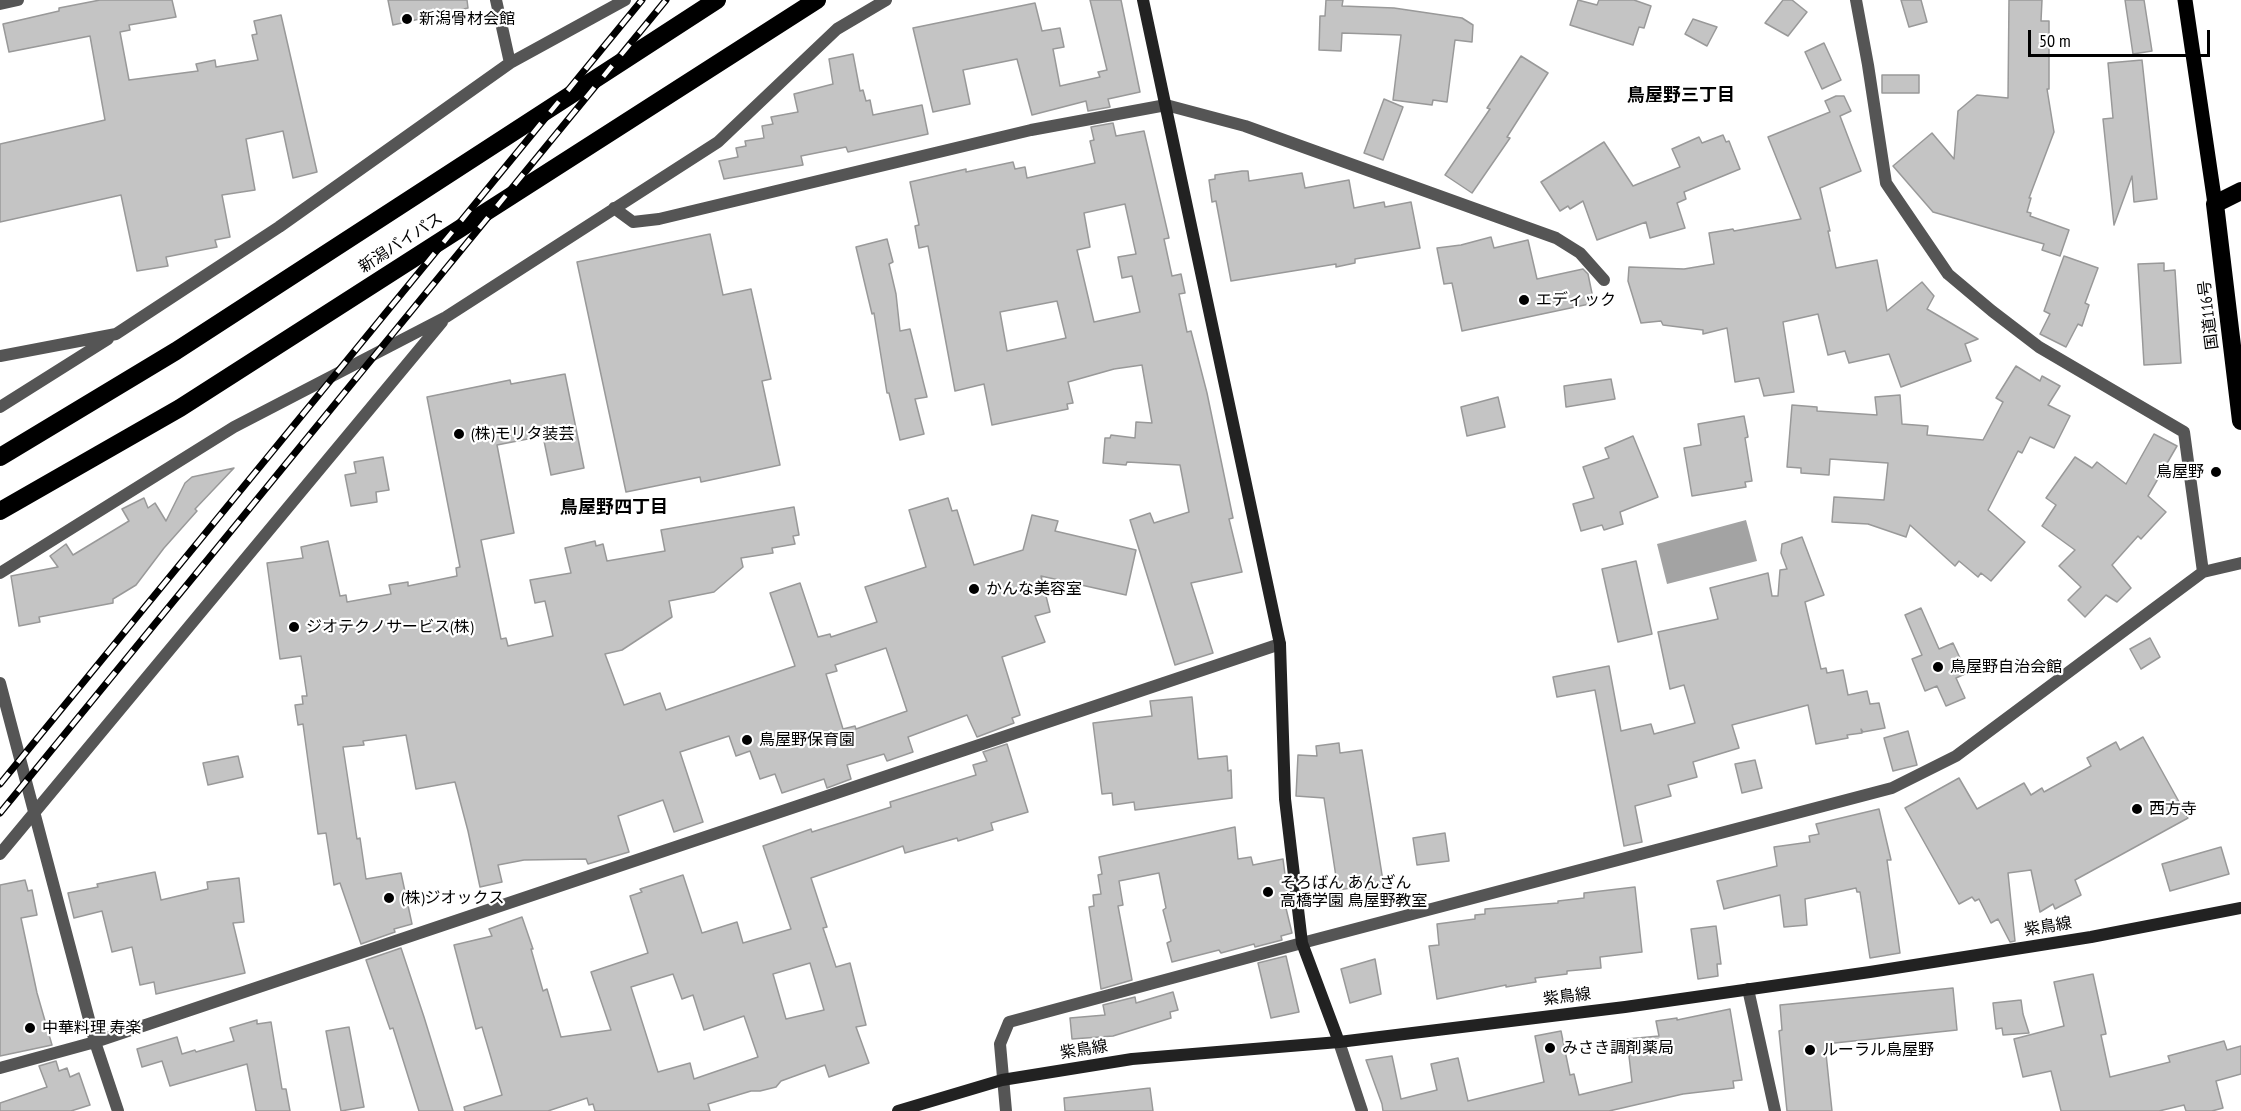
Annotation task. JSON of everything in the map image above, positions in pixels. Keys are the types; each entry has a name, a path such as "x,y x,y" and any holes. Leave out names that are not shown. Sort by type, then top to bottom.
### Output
{"highway":[{"name":"新潟バイパス","path":"0,457 176,351 717,0"},
{"name":"新潟バイパス","path":"0,511 180,408 817,0"},
{"path":"2215,204 2241,191"},
{"path":"2215,204 2241,208"},
{"name":"国道116号","path":"2215,204 2241,421"}],"main road":[{"path":"2185,0 2215,204"}],"street":[{"path":"0,4 18,0"},
{"path":"496,0 510,63"},
{"path":"598,14 610,0"},
{"path":"0,406 116,334 279,227 510,63 625,0"},
{"path":"0,573 234,427 446,317 718,142 837,29 886,0"},
{"path":"1143,0 1280,644 1285,799 1302,943 1362,1111"},
{"path":"1856,0 1886,183 1948,273 1992,311 2039,347 2184,432 2203,572"},
{"path":"614,208 633,222 659,219 1031,130 1166,105 1273,135 1556,238 1580,253 1604,280"},
{"path":"0,854 446,317"},
{"path":"0,356 116,334"},
{"path":"1006,1111 1000,1044 1009,1022 1892,788 1956,756 2203,572 2241,563"},
{"path":"0,1068 95,1042 1280,644"},
{"path":"0,683 4,715 95,1042 118,1111"},
{"name":"紫鳥線","path":"898,1111 1002,1080 1132,1059 1339,1042 1748,989 2079,939 2241,908"},
{"path":"1748,989 1775,1111"}],"shaded area":[{"path":"1746,520 1757,561 1667,584 1657,544"}],"building":[{"path":"100,0 172,0 176,17 129,25 130,30 120,32 129,80 198,71 196,64 215,60 216,67 258,60 252,35 257,34 254,21 281,15 317,172 293,178 283,131 246,139 255,190 222,195 230,237 215,240 217,247 166,257 168,266 137,271 121,195 0,222 0,144 105,120 90,36 9,52 3,24 59,11 59,8"},
{"name":"新潟骨材会館","path":"388,0 467,0 468,8 393,25"},
{"path":"1090,0 1121,0 1140,92 1108,99 1110,107 1088,111 1086,101 1032,115 1017,59 963,70 970,104 933,112 913,28 1035,3 1042,31 1060,28 1064,47 1053,49 1060,86 1100,77 1098,72 1107,70"},
{"path":"1326,0 1343,0 1342,6 1394,8 1462,18 1473,25 1472,42 1455,40 1447,102 1433,100 1432,105 1393,100 1401,35 1342,33 1341,51 1319,50 1320,16 1325,16"},
{"path":"1578,0 1597,5 1599,0 1634,0 1651,6 1644,28 1639,27 1633,45 1570,25"},
{"path":"1783,0 1792,0 1807,12 1788,36 1765,23"},
{"path":"1901,0 1921,0 1927,22 1909,27"},
{"path":"2009,0 2042,0 2041,21 2049,21 2049,89 2047,89 2054,132 2029,198 2031,198 2027,212 2031,213 2030,216 2069,230 2060,256 2042,250 2044,244 1933,212 1893,166 1932,133 1954,159 1958,111 1977,95 2008,98"},
{"path":"2125,0 2144,0 2152,51 2133,54"},
{"path":"1693,19 1717,27 1707,46 1685,34"},
{"path":"1824,43 1841,80 1822,89 1805,52"},
{"path":"853,54 860,91 863,90 866,101 870,100 873,115 922,105 928,134 848,152 846,147 801,156 803,165 724,179 719,161 738,157 736,148 746,146 745,141 764,138 762,126 773,124 771,117 798,112 794,94 833,84 829,59"},
{"path":"1521,56 1548,73 1507,137 1510,138 1472,193 1445,175 1490,109 1487,108"},
{"path":"2142,60 2157,199 2134,202 2132,176 2114,225 2103,119 2113,118 2108,63"},
{"path":"1882,75 1919,75 1919,93 1882,93"},
{"path":"1836,96 1844,96 1851,111 1840,116 1861,171 1820,188 1836,268 1877,260 1887,311 1922,282 1934,296 1927,309 1978,339 1965,344 1971,361 1901,387 1889,354 1849,363 1845,351 1828,355 1818,314 1783,322 1794,392 1764,396 1759,378 1735,382 1727,328 1703,334 1703,330 1663,325 1661,321 1641,323 1628,281 1629,267 1684,269 1714,264 1709,233 1801,219 1768,137 1830,112 1825,101"},
{"path":"1384,99 1403,107 1383,160 1364,153"},
{"path":"1113,123 1116,136 1144,131 1169,238 1164,239 1172,276 1181,274 1185,293 1179,294 1187,332 1191,331 1207,393 1233,518 1229,519 1242,572 1191,583 1213,653 1175,665 1130,520 1150,513 1154,523 1189,512 1180,465 1103,463 1105,438 1110,438 1111,435 1135,438 1136,422 1152,423 1142,365 1114,369 1068,382 1073,403 1067,404 1068,409 992,425 984,384 955,391 928,246 919,248 915,226 919,225 910,182 966,169 966,172 1013,162 1015,169 1025,167 1027,178 1095,163 1090,141 1094,140 1091,127","holes":["1125,204 1136,254 1118,257 1122,278 1132,276 1140,312 1094,322 1077,250 1090,247 1084,213","1057,301 1066,338 1007,351 1000,312"]},
{"path":"1723,135 1726,142 1729,141 1740,169 1684,192 1686,199 1677,203 1685,228 1650,238 1646,222 1597,240 1583,201 1570,209 1568,206 1560,211 1541,182 1604,142 1633,186 1680,167 1672,149 1699,137 1702,143"},
{"path":"1248,171 1249,181 1302,173 1305,188 1349,180 1354,208 1384,202 1385,207 1411,202 1420,248 1355,259 1355,263 1336,267 1336,264 1231,281 1216,201 1212,202 1209,180 1215,179 1215,175"},
{"path":"710,234 723,295 751,289 771,379 762,381 780,465 701,482 700,477 626,492 577,262"},
{"path":"1491,237 1494,248 1528,240 1537,279 1583,269 1588,274 1594,303 1462,331 1452,283 1444,284 1437,248 1461,245"},
{"path":"887,239 893,262 889,264 896,294 900,331 910,329 927,397 915,399 924,434 900,440 889,393 887,393 874,313 872,314 856,247"},
{"path":"2064,256 2098,268 2085,303 2089,305 2082,326 2078,324 2066,347 2040,334 2050,314 2044,311"},
{"path":"2164,263 2164,271 2175,270 2181,363 2144,365 2138,264"},
{"path":"2016,366 2040,381 2042,376 2060,386 2048,405 2070,416 2054,448 2030,437 2022,453 2018,451 1988,510 2025,542 1991,581 1981,573 1978,577 1959,561 1955,566 1910,525 1906,537 1868,524 1832,522 1834,497 1884,500 1888,463 1830,459 1829,475 1801,473 1801,468 1787,467 1792,405 1817,407 1817,411 1877,415 1875,397 1900,395 1902,424 1928,426 1927,435 1983,440 2003,402 1996,398"},
{"path":"565,374 584,468 551,475 543,436 497,445 514,533 481,540 501,639 506,638 508,646 553,636 545,601 535,603 530,580 571,573 565,548 595,541 596,546 603,544 607,561 665,551 661,530 794,507 799,535 793,536 795,544 772,548 773,553 741,558 743,567 714,592 669,601 672,617 622,650 605,654 624,705 660,693 666,710 795,666 770,593 800,583 818,637 830,634 831,637 877,622 865,587 926,567 909,510 948,498 952,511 957,510 974,565 1023,550 1032,515 1058,521 1055,531 1136,550 1126,595 1041,576 1050,612 1035,616 1045,642 1002,657 1020,715 1012,718 1014,723 977,737 967,715 908,737 913,752 887,761 884,754 847,765 851,779 827,788 824,779 782,793 775,774 760,779 750,751 736,756 729,736 680,752 703,822 674,832 663,800 618,816 629,852 588,864 586,859 524,860 498,865 502,882 480,887 455,782 416,789 406,735 363,741 364,745 343,747 357,839 360,838 366,879 401,873 412,924 394,929 395,932 361,944 340,883 334,885 326,833 318,834 303,724 298,725 295,705 303,704 302,696 307,696 301,656 280,659 267,563 303,558 301,547 328,541 340,596 346,595 347,602 391,594 389,585 408,582 408,586 457,576 456,568 460,567 427,397 510,380 511,384","holes":["886,648 907,711 856,729 855,726 843,729 826,674 837,671 835,665"]},
{"path":"1611,379 1615,399 1566,407 1564,386"},
{"path":"1498,397 1505,427 1467,436 1461,407"},
{"path":"1744,416 1752,481 1745,482 1746,487 1692,496 1684,448 1701,445 1698,424"},
{"path":"2154,434 2177,446 2148,496 2166,512 2141,539 2138,536 2112,565 2131,588 2117,602 2106,595 2085,617 2068,600 2081,587 2059,566 2075,550 2042,526 2056,505 2046,498 2075,457 2092,468 2097,462 2126,484"},
{"path":"1633,436 1658,497 1620,512 1623,524 1604,530 1602,525 1581,531 1573,504 1594,498 1583,467 1609,458 1605,448"},
{"path":"383,457 389,490 376,492 377,502 351,506 345,475 356,473 354,462"},
{"path":"234,468 195,509 197,511 164,548 136,585 113,599 113,603 39,617 40,622 19,626 11,576 58,567 50,556 66,544 73,555 129,521 122,509 144,498 148,508 155,503 166,521 185,483 192,477"},
{"path":"1802,537 1824,595 1805,602 1821,669 1826,668 1827,673 1843,670 1848,695 1867,691 1870,704 1879,703 1885,728 1863,732 1861,729 1862,733 1847,735 1848,738 1816,744 1808,705 1732,725 1739,748 1693,762 1697,777 1668,785 1671,796 1635,806 1642,842 1624,846 1595,690 1557,697 1553,677 1609,666 1621,731 1651,724 1654,734 1695,723 1684,685 1670,689 1658,632 1718,619 1710,588 1768,573 1772,596 1778,596 1780,570 1787,569 1781,553 1782,544"},
{"path":"1636,561 1652,634 1618,642 1602,569"},
{"path":"1921,608 1939,649 1953,643 1967,673 1956,678 1965,698 1946,706 1937,686 1925,691 1912,659 1922,655 1905,615"},
{"path":"2150,638 2160,657 2141,669 2130,649"},
{"path":"1192,697 1198,759 1227,756 1228,771 1231,770 1232,798 1135,810 1134,802 1113,805 1112,793 1102,794 1093,723 1152,716 1150,701"},
{"path":"1908,731 1917,765 1893,771 1884,738"},
{"path":"2143,737 2188,818 2075,880 2081,895 2055,909 2053,904 2040,912 2031,870 2008,873 2015,941 2010,942 1998,919 1991,923 1979,899 1975,901 1972,897 1959,904 1905,808 1959,778 1977,809 2024,783 2031,795 2042,788 2044,792 2091,766 2087,758 2116,742 2120,750"},
{"path":"1339,743 1340,753 1362,750 1384,887 1365,890 1364,886 1338,890 1324,798 1296,796 1298,755 1317,756 1316,746"},
{"path":"1007,744 1028,812 991,823 993,830 958,841 957,838 905,853 903,846 811,878 827,927 823,928 836,967 850,963 866,1025 856,1027 869,1063 829,1077 825,1065 781,1081 776,1087 751,1091 708,1104 710,1111 595,1111 593,1104 589,1105 587,1098 548,1111 465,1111 464,1107 502,1095 482,1027 476,1029 454,945 492,936 489,929 522,917 533,949 531,949 543,991 547,989 561,1037 611,1030 591,972 648,953 630,896 642,892 640,889 683,875 702,933 737,922 743,943 791,929 763,846 811,829 812,832 891,807 890,802 976,775 973,765 987,761 983,752","holes":["810,963 824,1010 786,1019 773,974","673,974 682,999 693,995 704,1030 744,1016 758,1057 694,1079 690,1063 658,1072 631,987"]},
{"path":"238,756 243,777 208,785 203,763"},
{"path":"1755,760 1762,788 1742,793 1735,764"},
{"path":"1879,809 1891,860 1887,860 1900,953 1870,958 1860,892 1857,892 1856,888 1805,899 1807,925 1784,927 1780,895 1724,909 1717,881 1777,866 1774,847 1810,842 1809,836 1819,834 1816,824"},
{"path":"1235,827 1238,859 1251,857 1253,865 1283,859 1288,898 1284,900 1292,933 1281,936 1282,940 1255,947 1254,944 1221,953 1219,950 1172,962 1167,943 1171,941 1163,910 1166,908 1159,873 1119,881 1123,905 1118,906 1132,980 1101,989 1089,907 1094,906 1093,895 1101,894 1098,875 1102,874 1099,857"},
{"path":"1445,833 1449,861 1417,865 1413,838"},
{"path":"2221,847 2229,874 2170,891 2162,864"},
{"path":"155,872 161,900 208,889 207,882 239,878 244,922 233,923 245,973 156,994 154,982 140,985 132,947 112,952 102,911 74,918 68,893 98,887 97,884"},
{"path":"25,880 28,891 32,890 37,915 21,918 37,993 52,1045 0,1056 0,885"},
{"path":"1635,887 1642,952 1600,957 1601,968 1567,971 1567,974 1535,978 1536,982 1506,987 1506,985 1437,999 1429,946 1439,945 1437,924 1475,919 1475,915 1485,914 1485,909 1558,903 1558,901 1584,898 1584,893"},
{"path":"1716,926 1721,964 1717,964 1718,976 1698,979 1691,929"},
{"path":"401,948 453,1111 419,1111 393,1028 390,1029 366,960"},
{"path":"1286,956 1299,1012 1271,1018 1258,963"},
{"path":"1375,959 1381,994 1350,1003 1341,969"},
{"path":"2093,974 2106,1034 2101,1035 2110,1077 2170,1062 2168,1056 2224,1041 2227,1050 2241,1046 2241,1074 2216,1081 2223,1108 2212,1111 2186,1111 2184,1105 2159,1111 2061,1111 2051,1071 2023,1077 2014,1039 2064,1026 2054,982"},
{"name":"ルーラル鳥屋野","path":"1953,988 1957,1030 1825,1044 1832,1111 1787,1111 1779,1031 1782,1030 1780,1005"},
{"path":"1173,992 1178,1010 1170,1012 1171,1018 1113,1036 1072,1039 1070,1018 1105,1015 1103,1005 1135,997 1136,1003"},
{"path":"2021,1000 2029,1033 2003,1035 2002,1028 1996,1029 1993,1003"},
{"path":"1730,1009 1742,1080 1733,1081 1734,1088 1683,1094 1609,1111 1383,1111 1366,1060 1392,1056 1401,1099 1437,1090 1431,1064 1458,1058 1468,1101 1544,1082 1535,1036 1561,1031 1570,1075 1574,1074 1579,1095 1632,1082 1627,1039 1659,1036 1656,1021 1677,1018 1677,1020"},
{"path":"257,1020 257,1024 271,1022 282,1089 286,1089 290,1111 256,1111 247,1064 170,1086 162,1061 142,1067 137,1049 177,1037 182,1054 195,1050 196,1052 234,1041 230,1028"},
{"path":"349,1027 364,1107 341,1111 326,1031"},
{"path":"56,1061 59,1071 67,1068 70,1077 79,1073 90,1105 71,1111 0,1111 0,1103 47,1087 39,1066"},
{"path":"1150,1088 1153,1111 1065,1111 1064,1098"}],"railway":[{"path":"0,784 642,0"},
{"path":"0,813 666,0"}],"place":[{"name":"新潟骨材会館","path":"407,19"},
{"name":"エディック","path":"1524,300"},
{"name":"(株)モリタ装芸","path":"459,434"},
{"name":"鳥屋野","path":"2216,472"},
{"name":"かんな美容室","path":"974,589"},
{"name":"ジオテクノサービス(株)","path":"294,627"},
{"name":"鳥屋野自治会館","path":"1938,667"},
{"name":"鳥屋野保育園","path":"747,740"},
{"name":"西方寺","path":"2137,809"},
{"name":"そろばん あんざん 高橋学園 鳥屋野教室","path":"1268,892"},
{"name":"(株)ジオックス","path":"389,898"},
{"name":"中華料理 寿楽","path":"30,1028"},
{"name":"みさき調剤薬局","path":"1550,1048"},
{"name":"ルーラル鳥屋野","path":"1810,1050"}],"district":[{"name":"鳥屋野三丁目","path":"1681,96"},
{"name":"鳥屋野四丁目","path":"614,508"}]}
